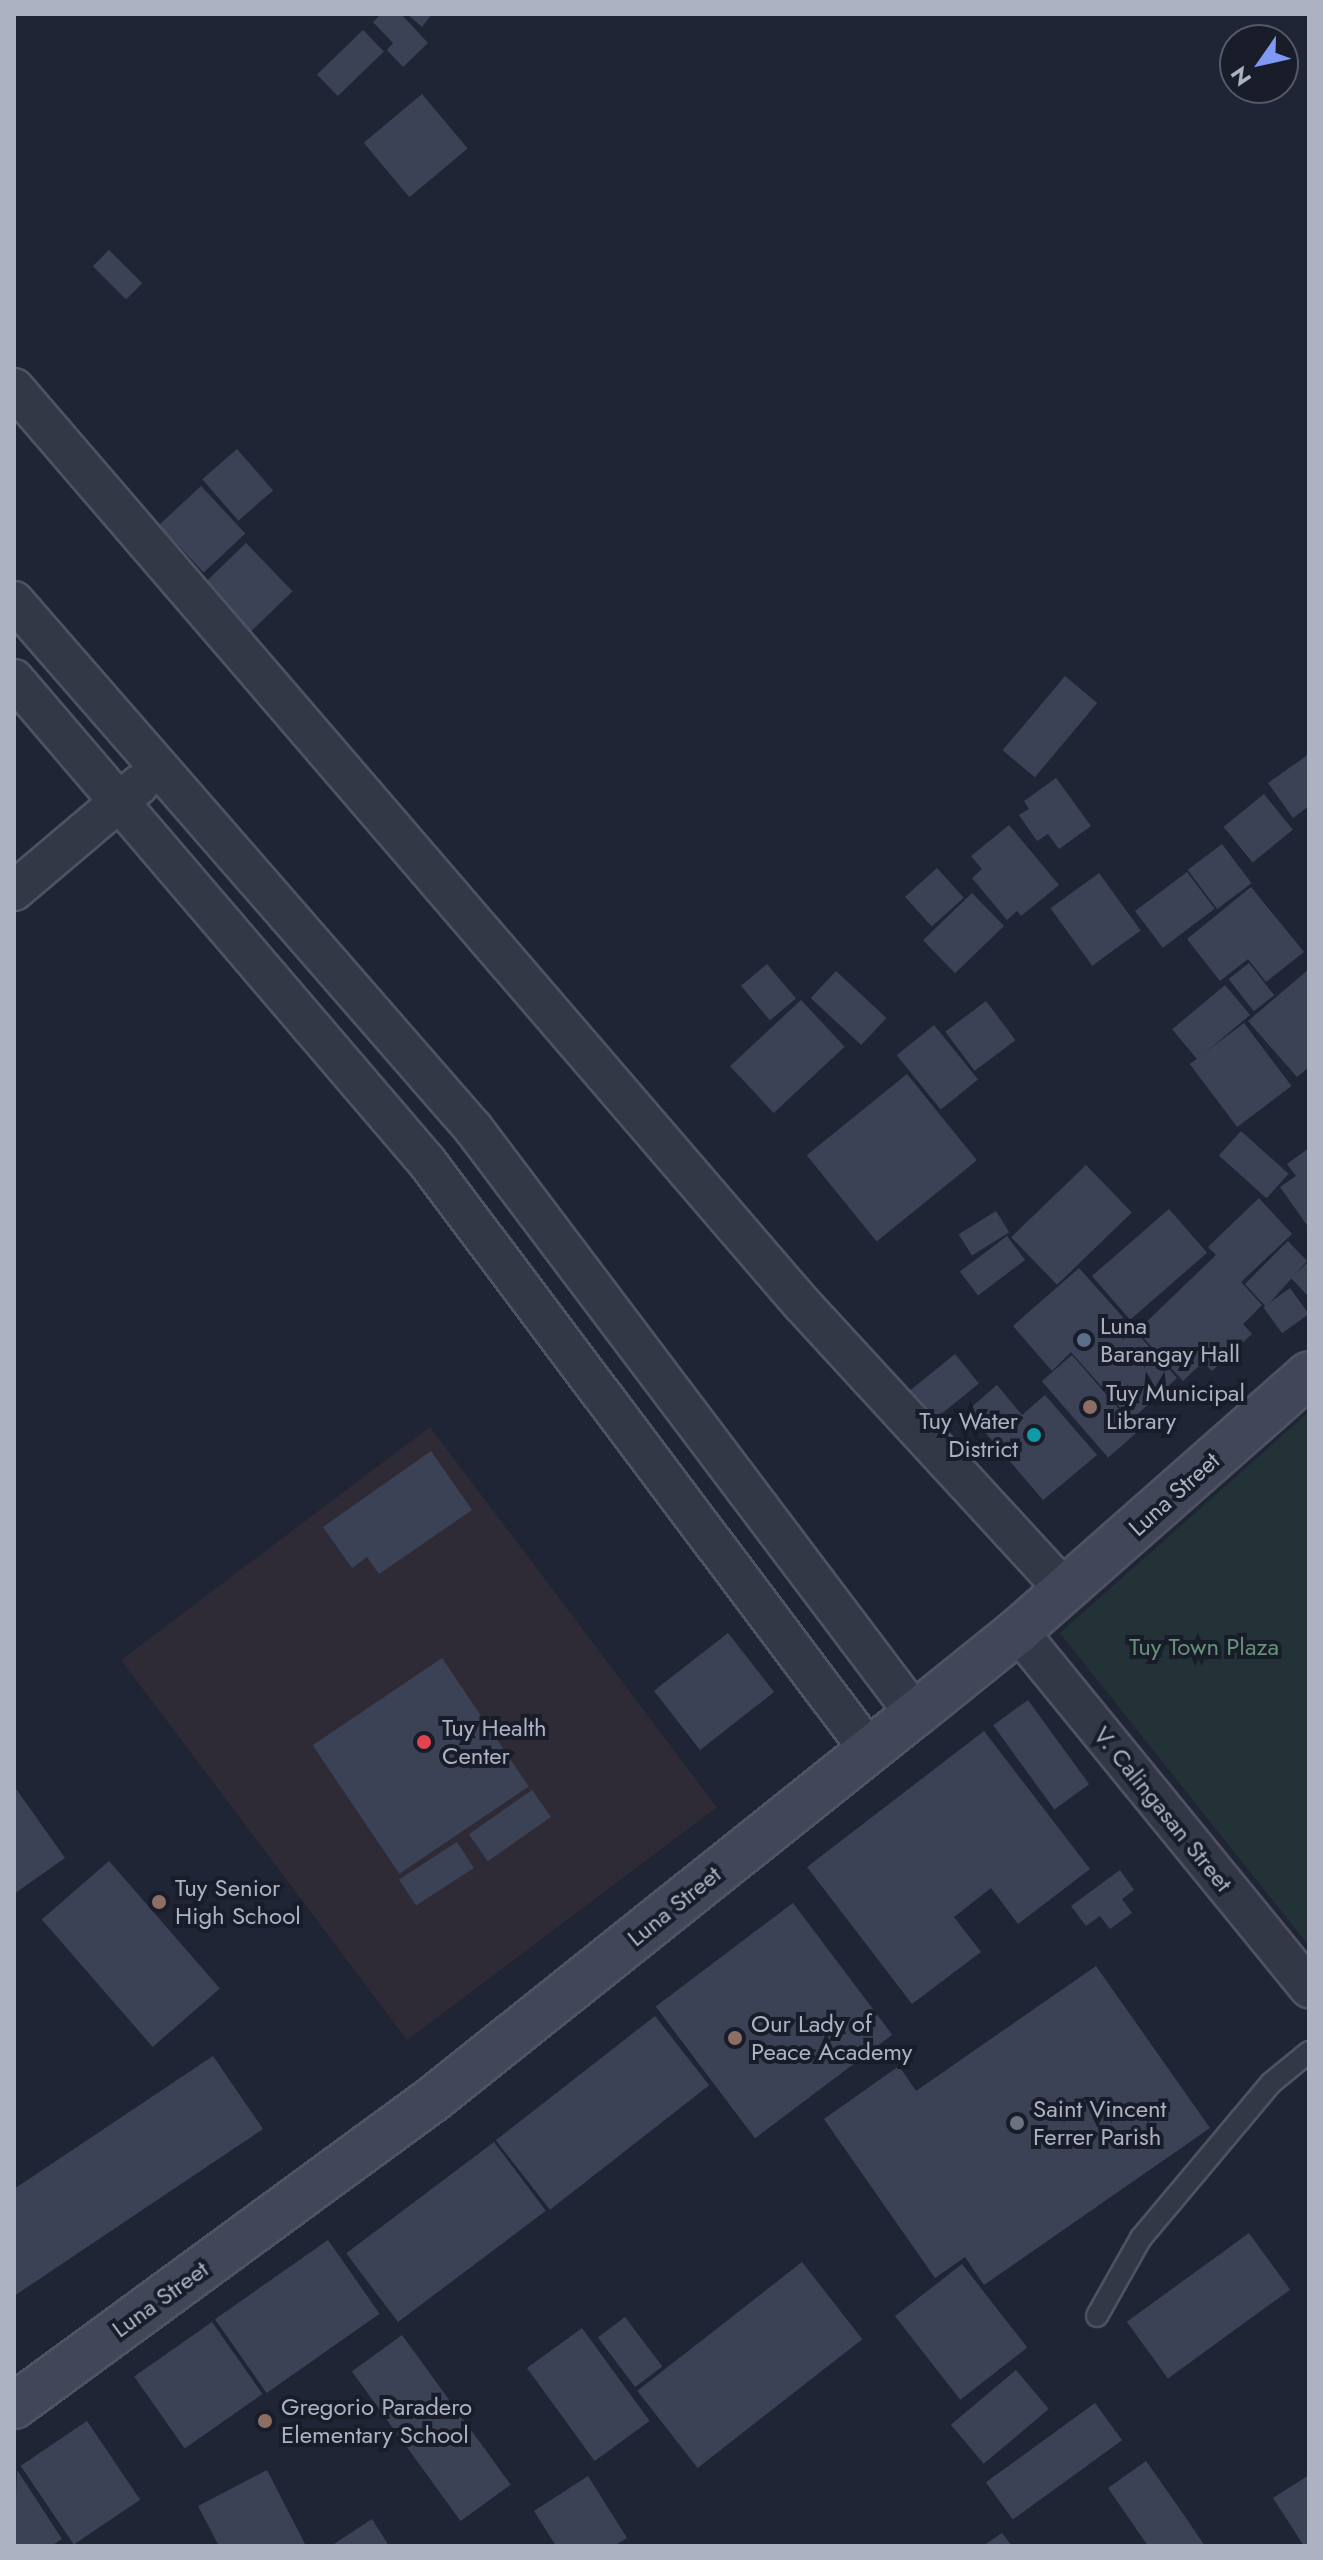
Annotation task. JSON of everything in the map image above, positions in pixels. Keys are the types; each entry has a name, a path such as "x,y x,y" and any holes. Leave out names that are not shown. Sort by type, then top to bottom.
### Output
{"street":[{"path":"14,388 802,1304 1065,1590"},
{"path":"14,601 473,1128 915,1714"},
{"path":"14,679 427,1162 869,1750"},
{"path":"14,891 160,768"},
{"name":"Luna Street","path":"14,2406 433,2099 1018,1631 1309,1374"},
{"name":"V. Calingasan Street","path":"1018,1631 1309,1988"}],"lane":[{"path":"1097,2316 1141,2238 1271,2083 1309,2052"}],"shaded area":[{"name":"Tuy Health Center","path":"430,1427 716,1807 407,2040 121,1660"}],"green space":[{"name":"Tuy Town Plaza","path":"1309,1412 1309,1946 1060,1633"}],"building":[{"path":"381,14 401,14 428,43 403,67 387,50 393,43 373,22"},
{"path":"407,14 432,14 422,27"},
{"path":"363,30 384,52 338,96 317,74"},
{"path":"422,94 468,148 409,197 364,143"},
{"path":"109,250 142,283 126,299 93,266"},
{"path":"237,449 273,491 238,521 202,479"},
{"path":"201,486 245,534 204,572 159,525"},
{"path":"246,543 293,591 243,639 196,591"},
{"path":"1065,676 1097,703 1035,777 1003,750"},
{"path":"1309,754 1309,806 1293,818 1268,783"},
{"path":"1056,778 1091,826 1059,849 1048,834 1037,841 1019,815 1029,809 1024,801"},
{"path":"1264,794 1293,830 1253,862 1224,827"},
{"path":"1009,825 1059,885 1021,916 1017,911 1007,920 972,878 982,869 971,856"},
{"path":"1222,844 1251,883 1217,909 1188,870"},
{"path":"937,868 964,898 932,926 905,897"},
{"path":"1187,872 1215,909 1163,948 1135,911"},
{"path":"1099,873 1141,930 1092,966 1050,908"},
{"path":"1251,887 1304,952 1266,982 1248,959 1220,981 1187,939"},
{"path":"972,893 1004,926 955,973 923,940"},
{"path":"1249,963 1274,995 1254,1011 1229,979"},
{"path":"767,964 796,998 770,1020 741,986"},
{"path":"1309,969 1309,1067 1297,1077 1248,1021"},
{"path":"836,971 886,1018 861,1045 811,998"},
{"path":"1225,985 1250,1015 1197,1059 1172,1029"},
{"path":"801,1000 845,1047 774,1113 730,1066"},
{"path":"986,1001 1015,1040 975,1071 945,1032"},
{"path":"1244,1023 1292,1086 1237,1127 1190,1064"},
{"path":"934,1025 978,1079 941,1110 897,1055"},
{"path":"907,1074 977,1160 877,1241 807,1155"},
{"path":"1241,1131 1289,1174 1266,1198 1219,1156"},
{"path":"1309,1148 1309,1228 1280,1187 1296,1176 1287,1164"},
{"path":"1086,1165 1132,1212 1057,1285 1011,1237"},
{"path":"1259,1198 1292,1234 1241,1282 1262,1305 1243,1324 1252,1334 1212,1371 1203,1362 1183,1381 1137,1331 1216,1255 1208,1247"},
{"path":"1169,1209 1207,1253 1130,1320 1092,1276"},
{"path":"996,1211 1009,1232 972,1256 959,1234"},
{"path":"1007,1236 1025,1260 978,1295 960,1272"},
{"path":"1288,1241 1307,1261 1266,1307 1245,1284"},
{"path":"1309,1261 1309,1297 1291,1278"},
{"name":"Luna Barangay Hall","path":"1079,1268 1177,1378 1131,1420 1071,1352 1052,1371 1013,1326"},
{"path":"1290,1288 1309,1314 1282,1333 1263,1307"},
{"path":"955,1354 979,1384 931,1423 907,1393"},
{"name":"Tuy Municipal Library","path":"1072,1355 1138,1431 1108,1457 1042,1381"},
{"name":"Tuy Water District","path":"997,1385 1022,1415 1045,1395 1097,1455 1043,1500 967,1411"},
{"path":"431,1451 472,1510 379,1574 367,1557 352,1568 323,1527"},
{"path":"728,1633 774,1692 700,1750 654,1691"},
{"path":"442,1658 529,1787 399,1874 313,1745"},
{"path":"1028,1700 1089,1784 1054,1809 993,1725"},
{"name":"Our Lady of Peace Academy","path":"984,1731 1090,1869 1018,1924 991,1888 954,1917 981,1952 912,2004 807,1867"},
{"path":"14,1786 65,1858 14,1894"},
{"path":"532,1790 551,1817 488,1861 469,1834"},
{"path":"457,1842 474,1868 416,1906 399,1880"},
{"path":"109,1861 220,1989 153,2047 42,1919"},
{"path":"1120,1870 1134,1890 1122,1899 1132,1913 1110,1929 1100,1916 1086,1926 1071,1906"},
{"path":"793,1903 892,2035 755,2138 656,2007"},
{"name":"Saint Vincent Ferrer Parish","path":"1096,1966 1210,2128 984,2285 965,2257 935,2278 824,2119 899,2066 916,2091"},
{"path":"655,2016 709,2085 550,2210 496,2140"},
{"path":"213,2056 263,2129 14,2296 14,2189"},
{"path":"494,2142 546,2211 398,2322 346,2253"},
{"path":"1249,2233 1290,2290 1168,2378 1127,2322"},
{"path":"328,2240 380,2314 267,2393 215,2319"},
{"path":"802,2262 862,2339 698,2468 637,2391"},
{"path":"962,2264 1027,2348 960,2400 895,2316"},
{"path":"625,2317 662,2367 635,2387 598,2337"},
{"path":"212,2322 262,2394 185,2449 134,2376"},
{"path":"582,2328 650,2421 595,2461 527,2368"},
{"path":"402,2335 511,2485 461,2521 352,2371"},
{"path":"1016,2370 1049,2409 984,2464 951,2425"},
{"path":"1095,2403 1122,2440 1013,2520 986,2482"},
{"path":"87,2421 140,2500 74,2544 21,2466"},
{"path":"1146,2461 1205,2546 1148,2546 1108,2488"},
{"path":"17,2470 62,2539 51,2546 14,2546"},
{"path":"267,2470 306,2546 219,2546 198,2506"},
{"path":"1309,2475 1309,2546 1304,2546 1273,2498"},
{"path":"588,2476 627,2538 614,2546 556,2546 534,2511"},
{"path":"372,2519 389,2546 331,2546"},
{"path":"1002,2533 1012,2546 983,2546"}],"place":[{"name":"Luna Barangay Hall","path":"1084,1340"},
{"name":"Tuy Municipal Library","path":"1090,1407"},
{"name":"Tuy Water District","path":"1034,1435"},
{"name":"Tuy Health Center","path":"424,1742"},
{"name":"Tuy Senior High School","path":"159,1902"},
{"name":"Our Lady of Peace Academy","path":"735,2038"},
{"name":"Saint Vincent Ferrer Parish","path":"1017,2123"},
{"name":"Gregorio Paradero Elementary School","path":"265,2421"}]}
